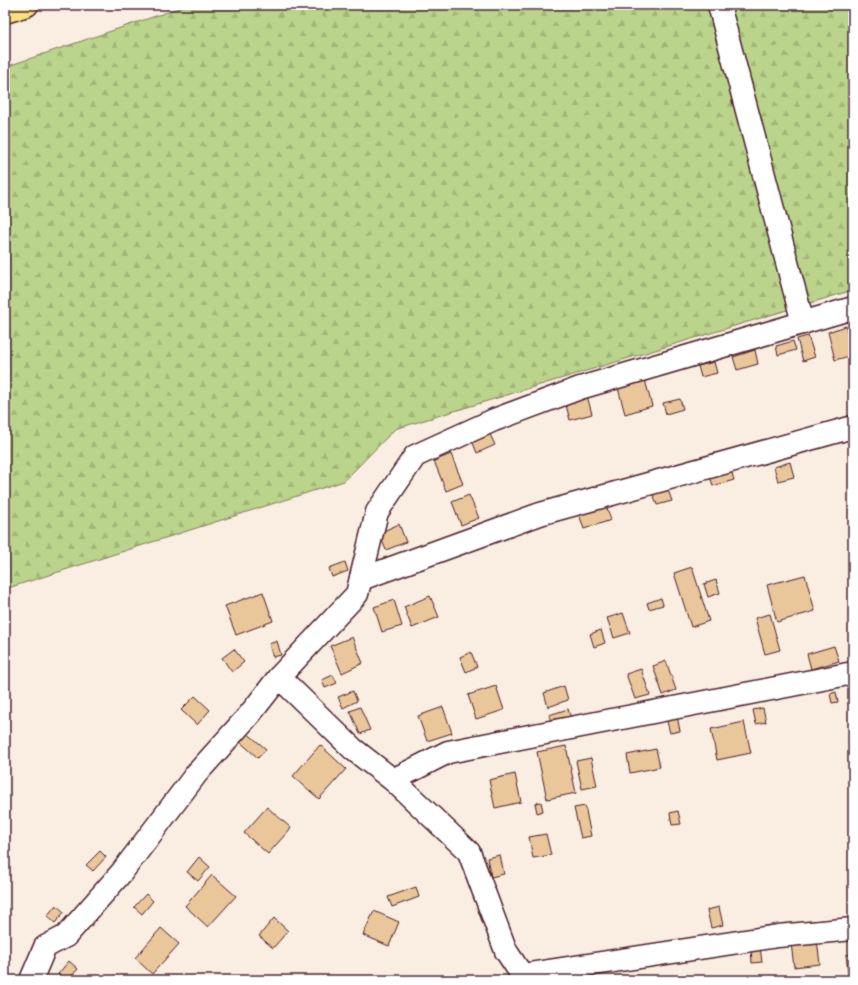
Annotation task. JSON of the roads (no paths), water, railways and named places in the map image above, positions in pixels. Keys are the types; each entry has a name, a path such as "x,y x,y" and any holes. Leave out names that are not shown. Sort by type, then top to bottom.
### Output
{"main road":[{"path":"5,12 27,5"}],"street":[{"path":"719,5 802,323"},
{"path":"31,980 45,947 66,936 122,872 197,773 250,714 279,677 357,594 376,512 415,456 494,420 580,388 853,308"},
{"path":"361,579 540,514 853,427"},
{"path":"393,780 448,752 853,673"},
{"path":"279,677 353,749 393,780 469,852 506,951 522,978 778,936 853,929"}]}
